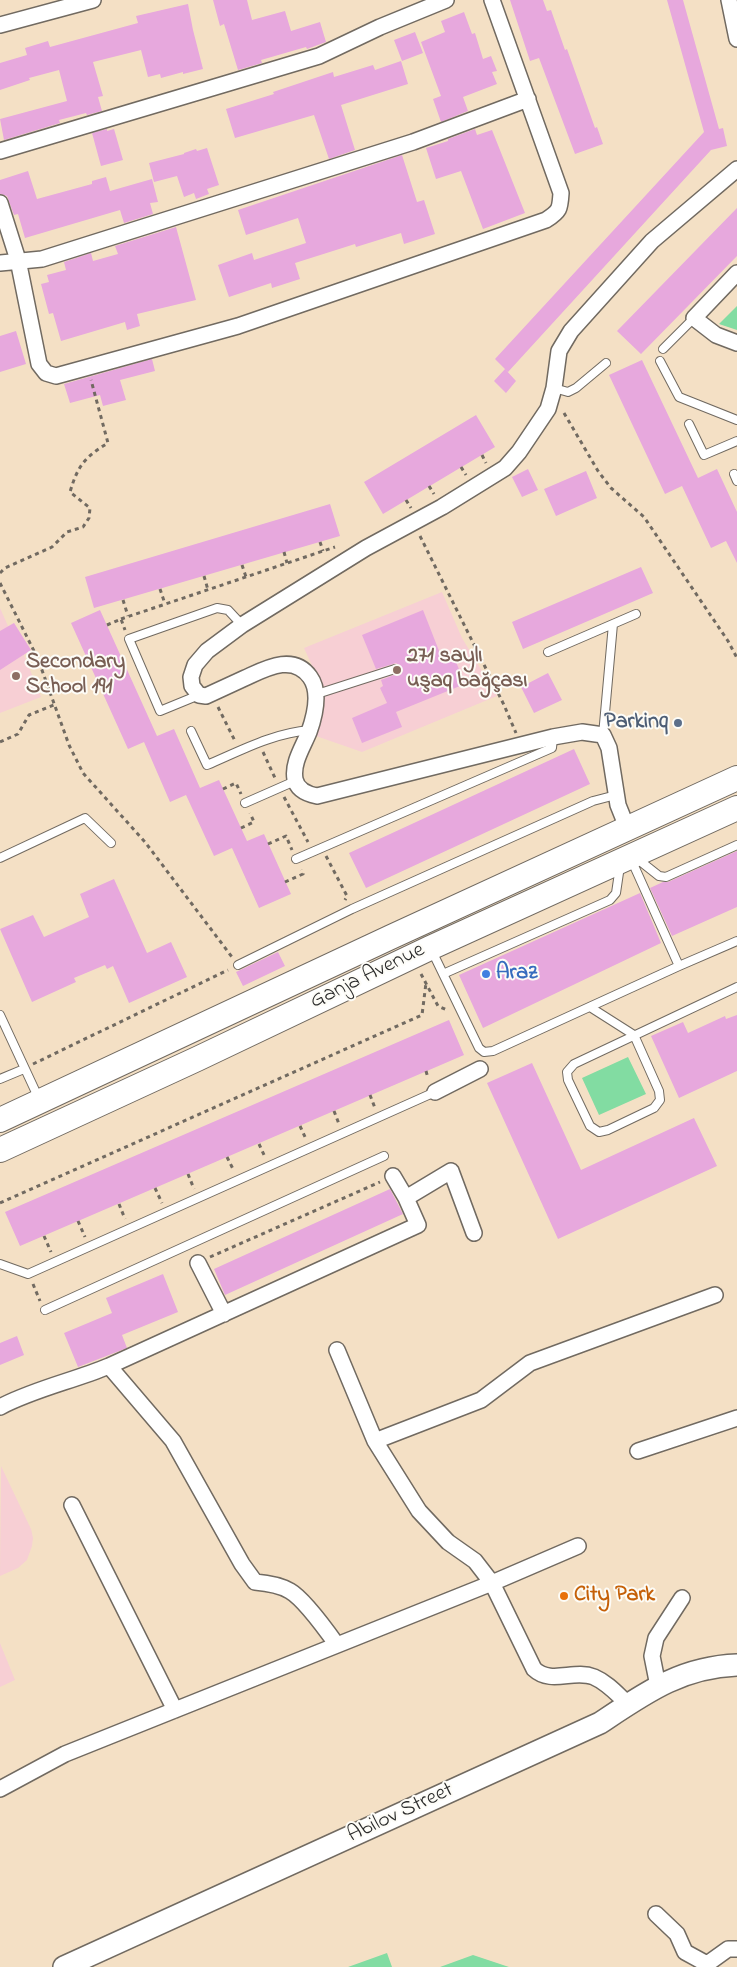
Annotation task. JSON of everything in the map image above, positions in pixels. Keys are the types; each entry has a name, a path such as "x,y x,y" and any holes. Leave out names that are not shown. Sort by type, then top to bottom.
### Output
{"main road":[{"name":"Ganja Avenue","path":"0,1120 737,778"},
{"name":"Ganja Avenue","path":"0,1150 197,1059 401,961 737,808"},
{"path":"391,937 401,961"},
{"name":"Abilov Street","path":"64,1967 136,1936 600,1723 658,1686 682,1675 702,1669 737,1665"}],"street":[{"path":"0,25 93,0"},
{"path":"0,151 319,56 401,17 446,0"},
{"path":"0,203 18,260 39,364 46,373 56,376 238,326 546,220 557,213 560,206 561,193 492,0"},
{"path":"730,0 737,39"},
{"path":"0,263 42,259 413,142 528,99"},
{"path":"628,830 616,795 609,748 603,735 582,732 553,737 317,796 307,794 299,788 295,781 294,770 310,730 317,694 313,682 305,670 296,666 282,664 205,694 192,686 191,677 195,665 207,651 242,625 366,548 505,468 539,425 548,409 553,392 559,351 572,331 652,241 737,169"},
{"path":"737,273 694,318 716,335 737,343"},
{"path":"434,1092 480,1069"},
{"path":"406,1198 451,1171 474,1233"},
{"path":"0,1407 14,1400 80,1378 109,1366 418,1224 393,1176"},
{"path":"198,1263 224,1314"},
{"path":"376,1441 481,1400 530,1363 714,1295"},
{"path":"337,1350 376,1441 419,1511 448,1542 475,1561 492,1583 534,1669 540,1675 548,1677 579,1674 593,1676 605,1683 628,1704"},
{"path":"109,1366 173,1441 242,1564 255,1582 274,1584 291,1591 320,1621 337,1645"},
{"path":"638,1451 737,1418"},
{"path":"72,1505 175,1710"},
{"path":"0,1789 65,1754 492,1583 578,1546"},
{"path":"658,1686 652,1656 656,1638 682,1598"},
{"path":"656,1914 677,1934 685,1952 706,1965 728,1949 737,1949"}],"lane":[{"path":"663,349 694,318"},
{"path":"660,361 679,397 737,420"},
{"path":"553,392 568,392 576,388 606,363"},
{"path":"689,424 704,455 737,441"},
{"path":"205,694 160,710 129,638 217,608 228,610 242,625"},
{"path":"548,652 636,614"},
{"path":"603,735 613,624"},
{"path":"317,694 395,669"},
{"path":"191,731 206,765 293,731 310,730"},
{"path":"296,859 552,748 553,737"},
{"path":"245,803 295,781"},
{"path":"238,965 337,916 593,801 616,795"},
{"path":"0,858 85,818 111,843"},
{"path":"628,858 659,876 666,877 737,845"},
{"path":"628,858 679,966"},
{"path":"443,974 610,900 616,893 628,858"},
{"path":"430,948 479,1048 484,1052 493,1051 679,966 737,942"},
{"path":"590,1007 634,1035 659,1091 660,1100 654,1108 608,1130 599,1132 590,1126 568,1080 567,1072 574,1064 634,1035 737,987"},
{"path":"0,1015 40,1101"},
{"path":"0,1079 24,1068"},
{"path":"0,1264 28,1274 434,1092"},
{"path":"44,1310 384,1156"}],"path":[{"path":"0,573 5,568 52,547 67,532 83,527 89,518 90,508 70,492 78,469 90,454 108,443 87,368"},
{"path":"553,392 598,471 611,488 644,517 728,641 737,658"},
{"path":"414,522 504,705 521,745"},
{"path":"320,542 323,552"},
{"path":"107,625 128,616 339,546 366,548"},
{"path":"284,552 287,563"},
{"path":"242,565 246,577"},
{"path":"204,576 208,590"},
{"path":"0,583 38,659 69,745 83,773 144,842 238,965 24,1068"},
{"path":"160,589 165,604"},
{"path":"123,600 128,616"},
{"path":"121,619 129,638"},
{"path":"205,694 240,751"},
{"path":"0,742 18,734 29,715 54,705"},
{"path":"259,743 312,852"},
{"path":"322,848 347,896 337,916"},
{"path":"0,1203 422,1014 426,983 438,1006"},
{"path":"198,1263 393,1176"},
{"path":"78,1221 90,1247"},
{"path":"44,1236 55,1262"},
{"path":"28,1274 44,1310"}],"shaded area":[{"name":"271 saylı uşaq bağçası","path":"442,592 462,638 497,696 362,752 316,736 323,713 324,692 304,648"},
{"name":"Secondary School 191","path":"0,608 8,626 14,623 31,650 24,655 41,697 0,713"},
{"path":"1,1466 31,1529 33,1538 27,1560 18,1568 0,1576"},
{"path":"0,1643 15,1680 0,1687"}],"green space":[{"path":"737,306 737,330 719,324"},
{"path":"628,1057 646,1094 599,1115 582,1078"},
{"path":"387,1953 392,1967 348,1967"},
{"path":"473,1955 509,1967 440,1967"}],"building":[{"path":"213,0 247,0 252,20 285,11 291,31 320,22 326,42 307,49 306,47 261,60 262,63 238,70 224,24 220,26"},
{"path":"510,0 543,0 547,11 551,10 595,128 597,127 603,144 575,154 539,58 530,61"},
{"path":"667,0 683,0 719,129 723,128 727,146 711,150 508,372 495,359 704,132"},
{"path":"188,4 203,69 161,78 160,74 148,77 141,50 93,62 103,96 98,97 102,111 59,120 60,123 4,140 0,119 67,101 59,70 29,78 30,80 0,90 0,63 27,55 25,48 48,41 50,47 138,23 136,16"},
{"path":"464,12 472,34 475,33 483,59 491,56 497,71 492,72 497,84 463,97 468,111 441,122 433,99 441,96 421,42 445,32 441,21"},
{"path":"415,32 423,53 402,61 394,40"},
{"path":"401,61 408,84 341,105 355,150 329,159 314,115 235,138 226,109 274,94 273,92 333,72 334,77 373,65 375,70"},
{"path":"107,129 107,131 114,129 123,160 101,166 92,133"},
{"path":"475,129 477,135 492,130 525,213 483,229 461,171 436,179 426,148"},
{"path":"207,148 219,185 207,189 209,194 196,199 194,193 184,197 177,176 154,182 149,163 196,149 197,151"},
{"path":"402,155 417,202 424,200 435,234 404,244 401,233 356,247 355,244 295,263 300,279 272,288 271,283 229,297 218,265 252,253 254,260 306,243 298,218 246,235 238,210"},
{"path":"28,171 37,199 92,184 92,181 106,177 110,191 152,179 158,202 150,203 153,214 124,223 120,210 25,238 18,214 14,215 7,196 0,194 0,180"},
{"path":"737,208 737,256 641,354 617,331"},
{"path":"176,227 196,300 137,314 140,326 127,330 125,322 61,341 53,313 49,314 41,284 49,282 47,275 66,270 64,262 91,253 93,261 118,254 115,246"},
{"path":"16,331 26,364 0,372 0,336"},
{"path":"152,359 155,371 120,380 126,400 103,406 100,395 70,403 64,384"},
{"path":"642,360 698,478 717,469 737,512 737,563 726,541 711,548 682,486 665,494 609,375"},
{"path":"505,369 516,381 506,393 494,381"},
{"path":"476,415 495,447 383,514 364,482"},
{"path":"528,469 538,490 522,497 512,477"},
{"path":"586,471 597,498 556,516 544,489"},
{"path":"330,504 340,536 94,608 85,577"},
{"path":"641,567 653,593 523,649 512,622"},
{"path":"100,610 157,736 174,729 200,788 219,780 247,841 264,834 291,894 259,908 232,848 214,856 186,795 170,802 144,742 128,749 71,623"},
{"path":"423,610 443,661 454,657 465,684 396,712 402,727 362,743 352,718 387,703 380,688 383,686 381,680 397,674 401,670 396,663 376,669 362,635"},
{"path":"14,623 31,650 0,670 0,631"},
{"path":"548,673 562,700 534,713 521,687"},
{"path":"574,749 590,784 366,888 349,853"},
{"path":"737,851 737,907 672,936 650,888 663,882 668,882"},
{"path":"114,879 147,953 171,942 187,977 129,1003 113,966 107,969 105,965 74,978 76,982 32,1002 0,929 33,915 44,937 89,917 80,894"},
{"path":"640,893 661,943 483,1028 459,975"},
{"path":"278,952 285,966 243,986 236,972"},
{"path":"737,1015 737,1071 679,1098 651,1036 683,1022 688,1033 725,1016 726,1019"},
{"path":"449,1020 464,1055 20,1246 5,1212"},
{"path":"532,1063 581,1170 694,1118 717,1166 558,1239 487,1083"},
{"path":"390,1189 403,1214 225,1295 214,1269"},
{"path":"163,1274 178,1312 122,1335 127,1348 78,1367 64,1333 112,1313 106,1298"},
{"path":"17,1336 24,1355 0,1365 0,1343"}],"place":[{"name":"271 saylı uşaq bağçası","path":"397,670"},
{"name":"Secondary School 191","path":"16,676"},
{"name":"Parkinq","path":"678,723"},
{"name":"Araz","path":"486,974"},
{"name":"City Park","path":"564,1596"}]}
